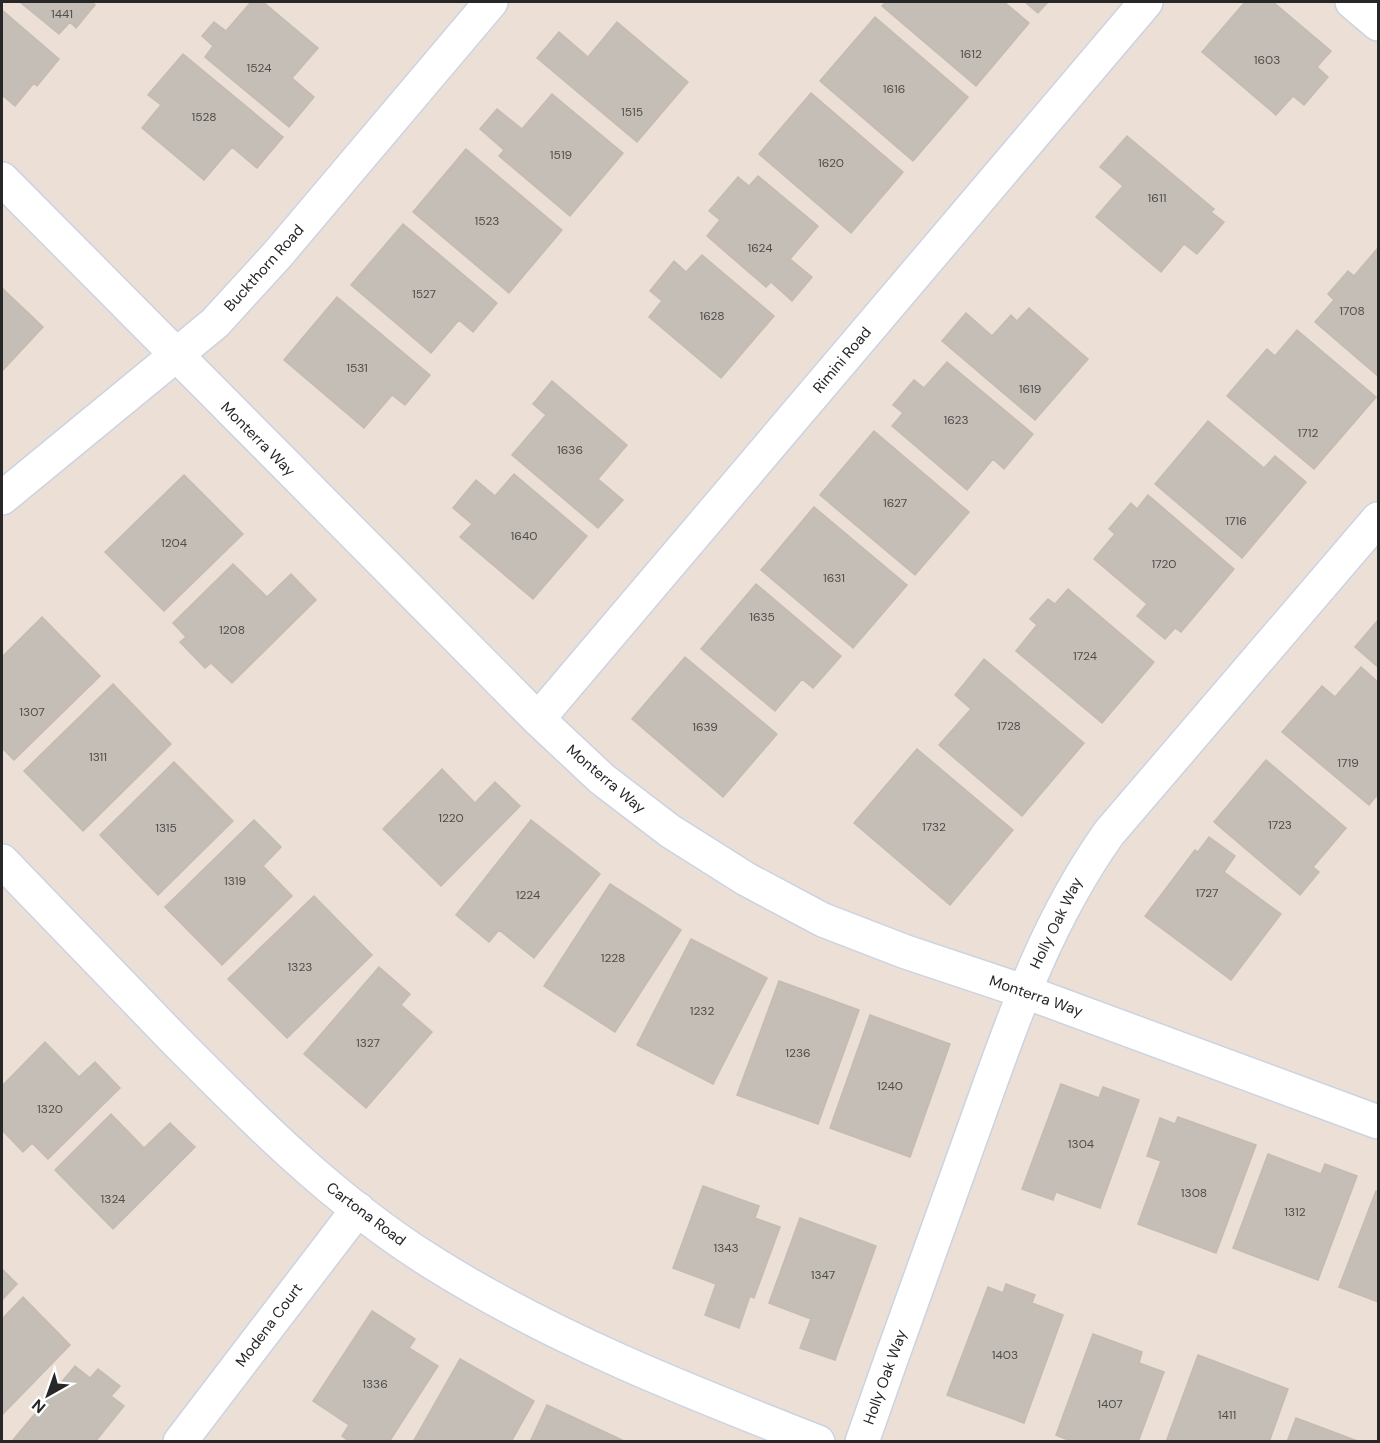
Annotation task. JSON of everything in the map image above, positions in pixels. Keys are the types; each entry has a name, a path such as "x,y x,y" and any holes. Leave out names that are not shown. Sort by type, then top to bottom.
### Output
{"street":[{"name":"Buckthorn Road","path":"2,498 215,323 278,254 491,2"},
{"name":"Rimini Road","path":"538,719 1146,2"},
{"path":"1352,2 1378,24"},
{"name":"Monterra Way","path":"2,179 176,357 538,719 602,779 670,831 746,879 823,920 1378,1122"},
{"name":"Holly Oak Way","path":"862,1442 1023,991 1059,912 1080,874 1109,833 1378,519"},
{"name":"Cartona Road","path":"2,861 268,1133 358,1209 429,1260 537,1323 639,1371 818,1442"},
{"name":"Modena Court","path":"180,1442 358,1209"}],"building":[{"path":"20,2 91,2 95,5 76,28 70,22 59,34"},
{"path":"251,2 263,2 318,48 292,78 314,97 289,127 205,57 213,46 202,36 214,22 226,31"},
{"path":"886,2 1004,2 1029,23 976,86 882,6"},
{"path":"1025,2 1048,2 1038,13"},
{"path":"1245,2 1273,2 1331,51 1317,67 1328,77 1304,105 1293,96 1276,115 1202,52"},
{"path":"2,10 59,59 37,86 34,83 15,106 2,95"},
{"path":"875,17 968,97 913,161 820,81"},
{"path":"617,22 688,82 637,142 537,58 559,32 588,57"},
{"path":"183,54 283,137 257,168 232,147 204,180 142,128 161,105 148,95"},
{"path":"811,93 903,172 851,233 759,154"},
{"path":"552,94 623,153 570,216 499,156 504,150 480,129 497,109 522,129"},
{"path":"1127,136 1214,209 1211,212 1224,222 1197,254 1184,244 1161,272 1096,217 1123,186 1100,167"},
{"path":"466,149 562,230 509,293 413,212"},
{"path":"758,176 818,226 790,259 812,277 792,301 771,282 766,287 707,236 720,220 709,211 738,177 749,186"},
{"path":"403,224 497,303 473,332 459,320 431,353 351,285"},
{"path":"1377,249 1378,376 1315,322 1334,300 1328,294 1348,271 1354,276"},
{"path":"702,255 774,316 721,378 649,317 662,301 650,291 674,261 686,272"},
{"path":"2,288 43,327 2,371"},
{"path":"337,297 430,375 405,405 392,395 364,428 284,360"},
{"path":"1029,308 1088,359 1035,420 942,341 966,313 992,336 1011,315 1017,321"},
{"path":"1297,330 1376,397 1314,469 1227,396 1267,349 1275,356"},
{"path":"947,362 1033,434 1004,469 993,459 967,490 892,426 903,413 893,405 914,380 924,388"},
{"path":"552,381 627,445 598,479 623,500 598,528 512,455 546,415 533,404"},
{"path":"1208,421 1264,468 1275,456 1306,482 1242,558 1155,484"},
{"path":"874,431 969,512 915,575 820,495"},
{"path":"514,474 587,536 533,599 460,537 472,524 453,508 476,480 495,496"},
{"path":"184,475 243,534 164,611 105,552"},
{"path":"1148,495 1234,569 1181,632 1175,628 1165,639 1137,616 1147,604 1094,559 1115,534 1109,529 1131,503 1137,509"},
{"path":"814,507 907,585 853,648 761,570"},
{"path":"233,564 267,597 291,574 316,600 232,683 211,663 205,668 180,642 186,637 173,623"},
{"path":"756,584 841,656 813,688 802,679 775,711 701,649"},
{"path":"1068,589 1154,662 1102,723 1016,651 1037,625 1030,619 1048,599 1055,604"},
{"path":"42,617 100,676 14,760 2,748 2,657"},
{"path":"1378,620 1378,667 1355,647"},
{"path":"685,657 777,734 723,797 632,719"},
{"path":"984,659 1084,743 1022,816 939,745 971,709 955,695"},
{"path":"1361,667 1378,682 1378,794 1369,805 1282,732 1322,686 1335,697"},
{"path":"113,684 171,744 83,831 24,771"},
{"path":"917,749 1013,830 950,905 854,823"},
{"path":"1266,760 1346,828 1313,867 1319,872 1300,895 1214,822"},
{"path":"174,762 233,821 158,895 100,835"},
{"path":"442,769 475,803 495,782 520,806 441,886 383,829"},
{"path":"254,820 281,847 263,866 292,896 222,965 165,907"},
{"path":"531,820 600,874 534,958 499,930 489,942 456,915"},
{"path":"1209,837 1235,856 1224,872 1281,914 1231,980 1145,916 1195,850 1198,852"},
{"path":"610,884 681,930 615,1032 544,986"},
{"path":"314,896 372,955 287,1038 228,979"},
{"path":"691,939 767,978 713,1084 637,1045"},
{"path":"379,967 410,994 401,1005 432,1032 366,1108 304,1054"},
{"path":"779,981 859,1010 818,1124 737,1095"},
{"path":"870,1015 950,1044 910,1157 830,1128"},
{"path":"45,1042 79,1077 95,1062 120,1088 48,1159 32,1143 23,1152 2,1130 2,1086"},
{"path":"1061,1084 1099,1098 1103,1087 1139,1100 1100,1208 1056,1192 1053,1200 1022,1189"},
{"path":"111,1114 144,1148 170,1123 195,1147 113,1229 55,1170"},
{"path":"1178,1117 1256,1145 1216,1253 1138,1224 1161,1161 1147,1156 1160,1118 1175,1124"},
{"path":"1268,1154 1321,1174 1325,1164 1357,1176 1318,1280 1233,1248"},
{"path":"703,1186 759,1206 755,1218 780,1227 754,1298 750,1296 739,1328 705,1315 716,1284 673,1268"},
{"path":"1376,1191 1378,1192 1378,1302 1339,1287"},
{"path":"800,1218 876,1246 835,1360 800,1348 811,1319 769,1303"},
{"path":"2,1269 17,1284 2,1300"},
{"path":"1006,1284 1035,1295 1032,1303 1063,1315 1024,1423 947,1395 988,1287 1003,1293"},
{"path":"23,1297 70,1345 2,1415 2,1319"},
{"path":"372,1311 415,1339 409,1348 438,1366 389,1442 350,1442 342,1436 349,1425 313,1401"},
{"path":"1093,1334 1142,1352 1139,1363 1164,1372 1138,1442 1073,1442 1056,1435"},
{"path":"1198,1355 1288,1389 1269,1442 1166,1442"},
{"path":"460,1359 534,1401 511,1442 413,1442"},
{"path":"75,1366 90,1378 98,1369 120,1386 111,1396 124,1406 95,1442 15,1442 13,1440"},
{"path":"547,1405 622,1440 622,1442 530,1442"},
{"path":"1296,1418 1360,1442 1287,1442"}]}
